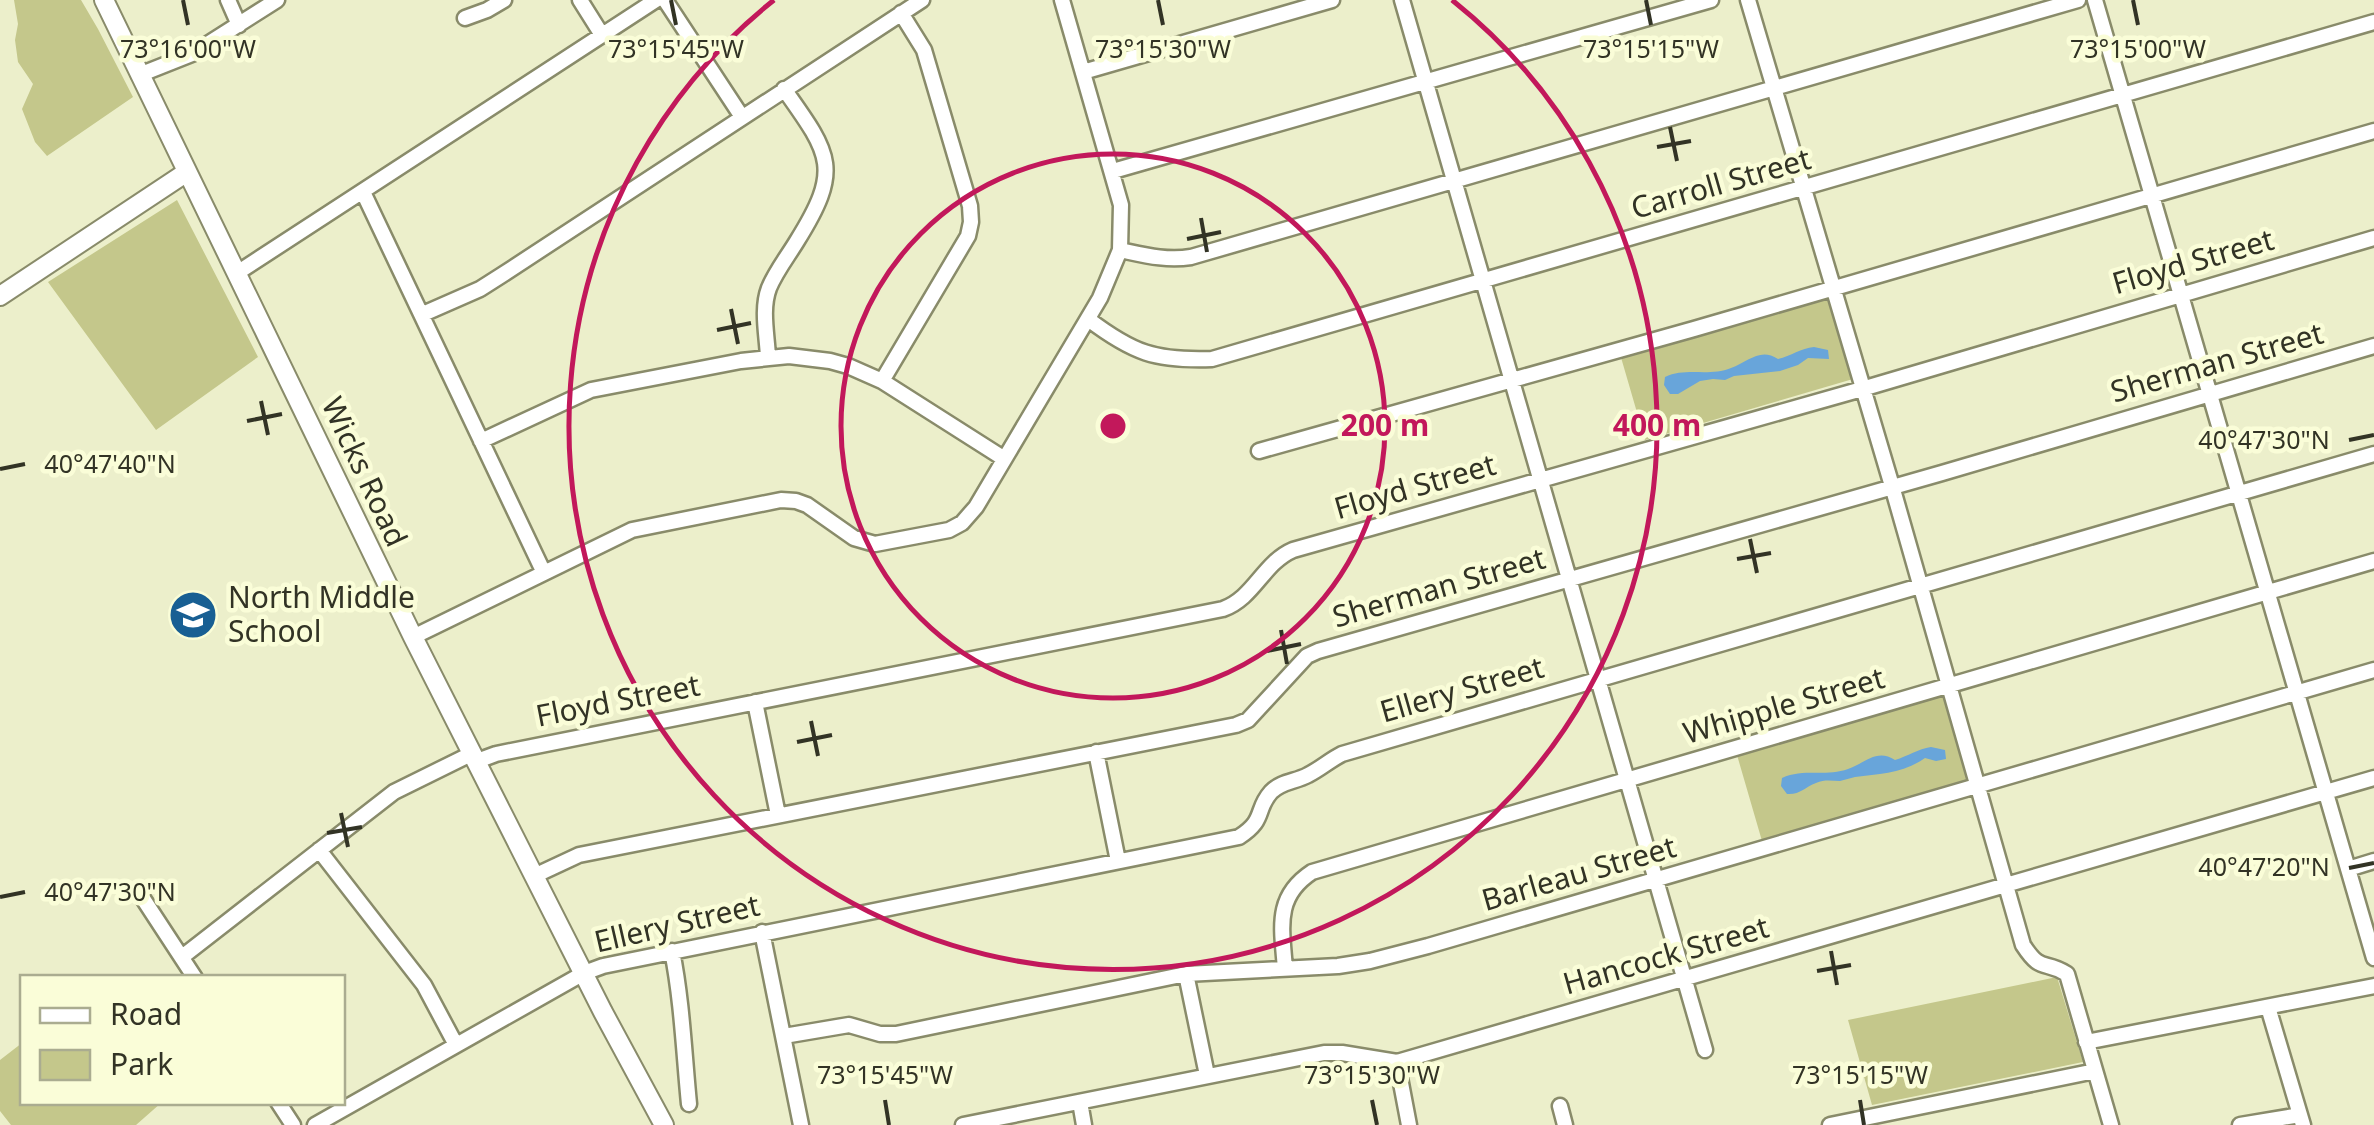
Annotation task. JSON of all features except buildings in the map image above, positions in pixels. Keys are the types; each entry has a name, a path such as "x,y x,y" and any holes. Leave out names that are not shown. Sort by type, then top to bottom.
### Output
{"main road":[{"name":"Wicks Road","path":"104,0 413,637 664,1125"},
{"path":"0,296 187,172"}],"street":[{"path":"228,0 239,25"},
{"path":"139,75 192,54 276,0"},
{"path":"465,18 504,0"},
{"path":"580,0 602,35"},
{"path":"237,272 656,0"},
{"path":"664,0 742,117"},
{"path":"422,314 480,289 922,0"},
{"path":"413,637 632,530 781,500 807,505 854,538 875,544 949,530 962,523 976,507 1088,319 1110,279 1120,250 1121,205 1062,0"},
{"path":"1082,72 1332,0"},
{"path":"1402,0 1705,1050"},
{"path":"1112,172 1711,0"},
{"path":"1748,0 2024,945 2042,967 2056,967 2067,974 2111,1125"},
{"path":"1120,250 1154,258 1191,257 2078,0"},
{"path":"2095,0 2374,958"},
{"path":"882,381 956,260 972,222 924,50 901,13"},
{"name":"Carroll Street","path":"1088,319 1139,352 1178,360 1212,359 2374,22"},
{"path":"768,357 765,310 769,289 814,214 826,173 824,154 816,136 784,90"},
{"path":"1258,451 2374,130"},
{"path":"363,192 544,573"},
{"name":"Floyd Street","path":"182,958 394,792 475,757 1223,609 1244,598 1280,556 1293,550 1862,389 2374,238"},
{"name":"Sherman Street","path":"534,876 579,856 1248,720 1307,656 1318,651 2374,346"},
{"path":"481,441 591,390 768,357 808,357 848,366 882,381 1003,458"},
{"name":"Ellery Street","path":"314,1125 584,973 603,966 1240,836 1251,830 1275,788 1313,773 1342,754 2374,454"},
{"name":"Whipple Street","path":"1285,968 1283,912 1288,894 1312,872 2374,561"},
{"name":"Barleau Street","path":"784,1036 850,1025 880,1034 896,1034 1186,974 1338,966 1398,955 2374,670"},
{"path":"755,702 778,814"},
{"path":"1096,752 1118,861"},
{"name":"Hancock Street","path":"963,1125 1324,1053 1397,1062 2374,778"},
{"path":"319,850 424,985 456,1045"},
{"path":"2348,868 2374,861"},
{"path":"142,897 193,975"},
{"path":"762,932 802,1125"},
{"path":"672,951 690,1104"},
{"path":"1186,974 1207,1075"},
{"path":"2086,1042 2374,986"},
{"path":"2240,1125 2302,1120 2268,1007"},
{"path":"1397,1062 1410,1125"},
{"path":"1830,1125 2095,1071"},
{"path":"1080,1102 1084,1125"},
{"path":"1560,1106 1565,1125"},
{"path":"1911,1109 1916,1125"}],"green space":[{"path":"14,0 81,0 133,97 47,156 35,142 22,109 33,84 18,62"},
{"path":"177,200 258,357 156,430 48,282"},
{"path":"1828,294 1853,379 1645,440 1620,354"},
{"path":"1945,694 1970,780 1762,841 1737,755"},
{"path":"2057,977 2083,1062 1872,1105 1848,1020"},
{"path":"20,1045 20,1105 159,1105 136,1125 11,1125 0,1111 0,1060"}],"water":[{"path":"1814,347 1828,350 1829,359 1808,358 1780,371 1700,381 1678,394 1670,394 1664,385 1665,377 1673,374 1723,371 1760,355 1778,359"},
{"path":"1931,747 1945,750 1946,759 1925,758 1892,772 1822,781 1792,794 1781,786 1782,778 1790,775 1840,771 1877,756 1895,760"}],"place":[{"name":"North Middle School","path":"193,615"}]}
